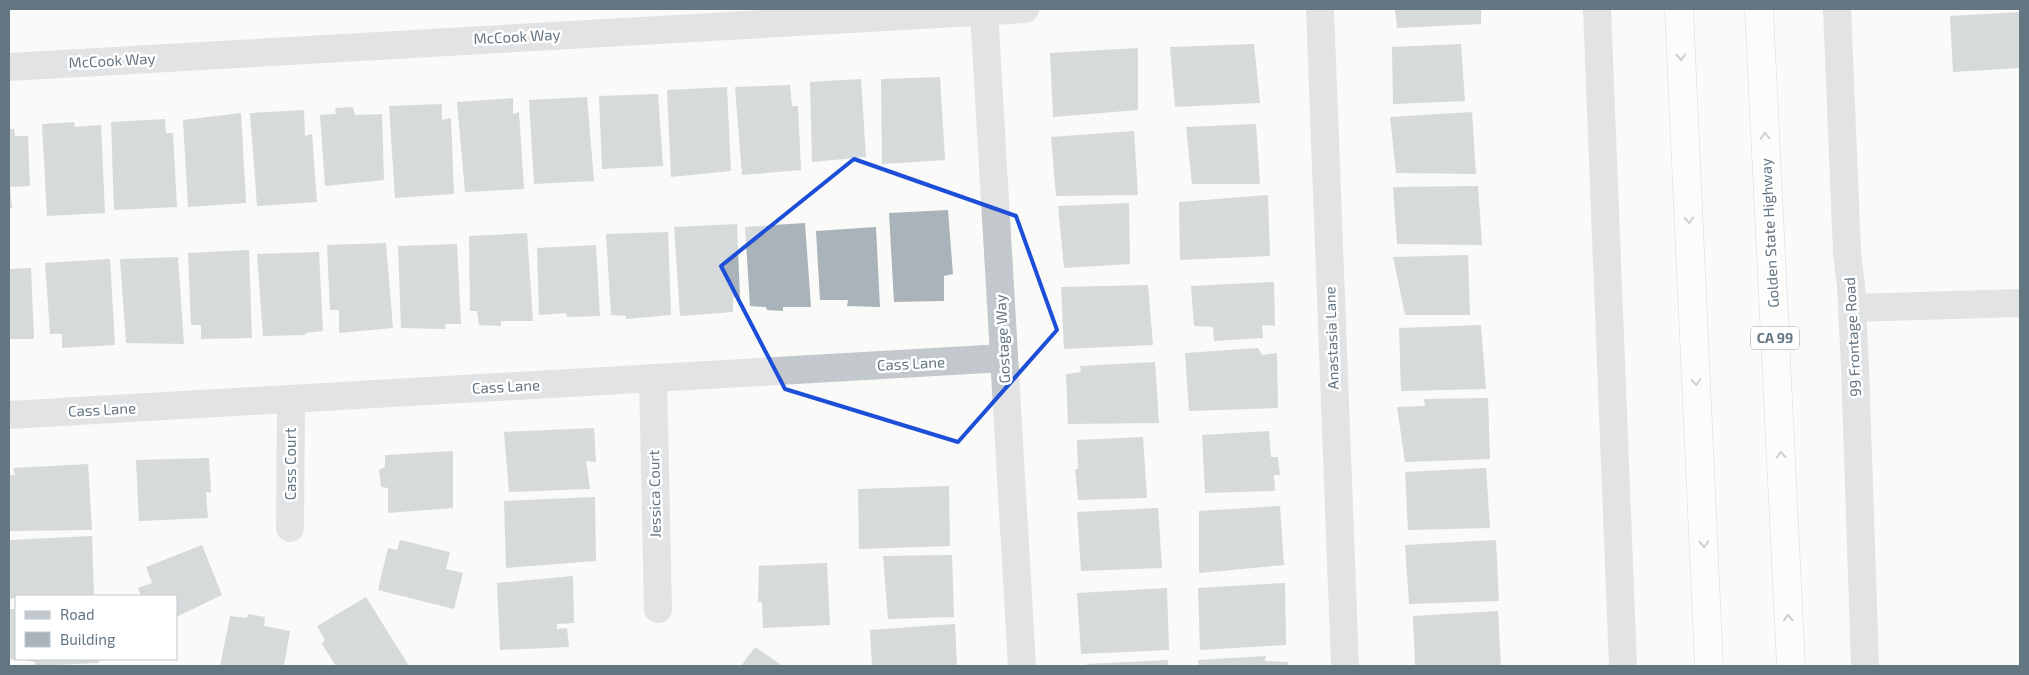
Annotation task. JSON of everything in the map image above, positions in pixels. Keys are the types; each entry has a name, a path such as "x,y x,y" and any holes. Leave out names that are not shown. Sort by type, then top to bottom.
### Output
{"highway":[{"path":"1679,9 1709,666"},
{"name":"Golden State Highway","path":"1759,9 1790,666"}],"street":[{"name":"McCook Way","path":"9,67 1025,9"},
{"name":"Anastasia Lane","path":"1320,9 1345,666"},
{"path":"1597,9 1623,666"},
{"name":"99 Frontage Road","path":"1837,9 1847,253 1853,308 1865,666"},
{"name":"Gostage Way","path":"984,11 1022,666"},
{"path":"1853,308 2020,303"},
{"name":"Cass Lane","path":"9,416 1004,358"},
{"name":"Jessica Court","path":"652,378 658,609"},
{"name":"Cass Court","path":"290,528 291,399"}],"highlighted area":[{"path":"854,159 1016,216 1057,330 958,442 785,389 721,266"}],"building":[{"path":"1395,9 1481,9 1481,24 1397,28"},
{"path":"2020,12 2020,68 1953,72 1950,16"},
{"path":"1254,44 1260,103 1175,107 1170,47"},
{"path":"1461,44 1465,101 1393,104 1392,47"},
{"path":"1138,48 1138,110 1053,117 1050,53"},
{"path":"940,77 945,160 882,164 881,79"},
{"path":"861,79 866,157 812,162 810,82"},
{"path":"790,85 792,106 798,106 801,170 742,175 735,87"},
{"path":"727,87 731,171 671,177 667,90"},
{"path":"658,94 663,166 602,169 599,96"},
{"path":"587,97 594,181 534,184 529,100"},
{"path":"513,98 513,114 519,112 524,189 465,192 457,102"},
{"path":"442,104 442,120 451,118 454,194 395,198 389,106"},
{"path":"353,107 355,115 382,114 384,180 325,186 320,115 336,114 335,108"},
{"path":"304,110 305,136 312,134 317,202 257,206 250,113"},
{"path":"1472,112 1476,174 1396,173 1390,117"},
{"path":"241,113 246,203 188,207 183,120"},
{"path":"165,119 166,133 173,133 177,207 114,210 111,122"},
{"path":"74,122 75,127 101,125 105,213 47,216 42,124"},
{"path":"1256,124 1260,184 1192,184 1186,127"},
{"path":"9,129 14,129 15,136 28,136 30,186 10,187 12,208 9,208"},
{"path":"1134,131 1138,195 1056,196 1051,137"},
{"path":"1478,186 1482,245 1397,244 1393,187"},
{"path":"1268,195 1270,256 1180,260 1179,202"},
{"path":"1129,203 1130,264 1064,268 1058,206"},
{"path":"948,210 953,274 944,276 944,301 894,302 889,213"},
{"path":"805,223 811,307 783,307 783,311 750,306 745,227"},
{"path":"737,224 740,298 733,297 733,312 680,316 674,227"},
{"path":"876,227 880,307 847,306 848,300 820,300 816,231"},
{"path":"668,232 671,315 626,319 626,316 611,315 606,234"},
{"path":"527,233 533,321 501,321 501,326 479,325 477,311 470,311 469,236"},
{"path":"386,243 393,328 339,333 339,310 330,310 327,245"},
{"path":"457,244 461,324 446,324 445,329 401,328 398,246"},
{"path":"596,245 600,316 567,317 566,313 539,315 537,248"},
{"path":"249,250 252,338 201,339 201,325 191,325 188,253"},
{"path":"319,252 323,331 305,333 306,335 263,336 257,254"},
{"path":"1468,255 1470,315 1405,315 1393,257"},
{"path":"178,257 184,344 126,343 120,259"},
{"path":"110,259 115,345 62,348 62,334 50,334 45,263"},
{"path":"31,268 34,339 9,339 9,269"},
{"path":"1274,282 1275,326 1262,325 1263,338 1214,341 1213,327 1194,326 1191,286"},
{"path":"1148,285 1153,345 1064,349 1061,287"},
{"path":"1481,325 1486,389 1401,391 1399,328"},
{"path":"1258,348 1262,355 1277,353 1278,408 1189,411 1185,353"},
{"path":"1155,362 1159,423 1068,424 1066,374 1081,372 1080,366"},
{"path":"1488,398 1490,459 1405,462 1397,407 1425,406 1424,399"},
{"path":"594,428 596,462 586,461 590,489 509,492 504,432"},
{"path":"1269,431 1271,457 1278,457 1280,475 1274,475 1275,491 1205,493 1202,435"},
{"path":"1143,437 1147,498 1078,500 1075,469 1078,469 1077,440"},
{"path":"453,451 453,508 388,513 388,488 381,487 379,470 385,467 385,455"},
{"path":"209,458 211,493 206,492 208,518 139,521 136,460"},
{"path":"88,464 92,530 9,531 9,475 15,475 13,468"},
{"path":"1486,468 1490,528 1408,530 1405,472"},
{"path":"949,486 950,546 859,549 858,489"},
{"path":"595,497 596,561 506,568 504,501"},
{"path":"1280,506 1284,565 1199,573 1199,511"},
{"path":"1158,508 1162,568 1081,571 1077,512"},
{"path":"92,536 94,595 15,595 15,598 9,599 9,540"},
{"path":"400,540 450,552 446,569 463,573 454,609 378,590 388,548 397,550"},
{"path":"1496,540 1499,601 1409,604 1405,545"},
{"path":"202,545 222,595 178,616 178,595 141,595 138,588 152,583 146,567"},
{"path":"952,555 954,617 888,619 883,556"},
{"path":"827,563 830,625 763,628 762,602 758,602 759,566"},
{"path":"573,576 574,623 557,624 557,629 567,628 569,647 500,650 497,583"},
{"path":"1285,583 1286,645 1200,650 1198,588"},
{"path":"1167,588 1169,650 1081,654 1077,593"},
{"path":"366,597 409,666 336,666 322,644 325,640 317,626"},
{"path":"9,609 15,609 15,660 10,659"},
{"path":"1498,611 1501,666 1415,666 1413,616"},
{"path":"248,614 265,617 264,626 290,631 284,666 220,666 230,616 247,618"},
{"path":"955,624 957,666 872,666 870,630"},
{"path":"755,647 783,666 741,666"},
{"path":"1266,656 1265,661 1288,662 1288,666 1199,666 1198,660"},
{"path":"24,660 98,660 99,663 35,666 35,662"},
{"path":"1168,660 1168,666 1087,666 1087,664"}]}
